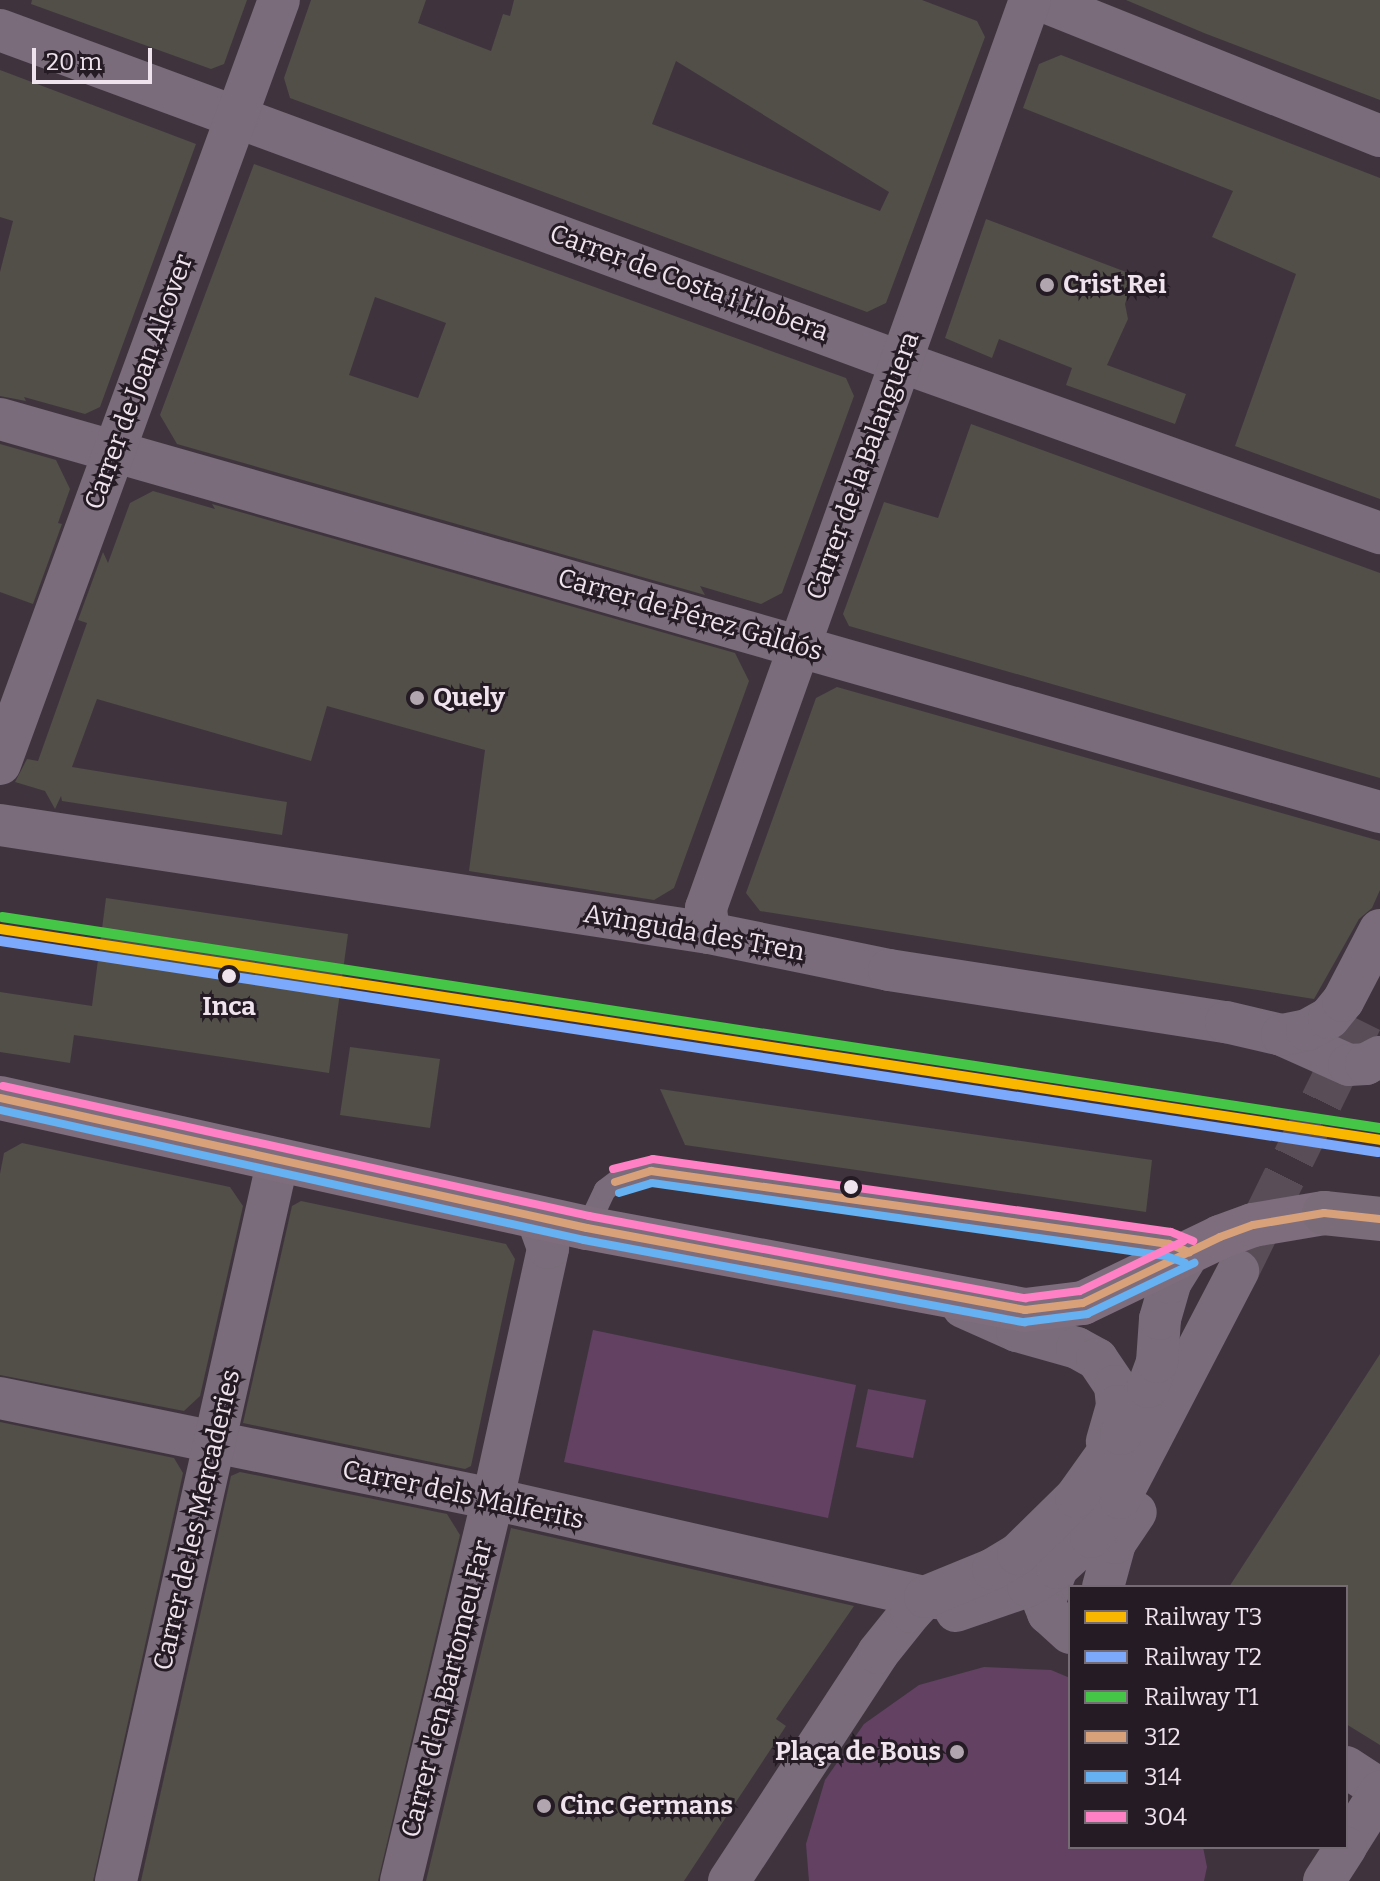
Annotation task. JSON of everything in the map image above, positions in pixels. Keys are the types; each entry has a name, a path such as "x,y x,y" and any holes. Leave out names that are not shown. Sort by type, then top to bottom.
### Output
{"main road":[{"path":"0,1098 587,1228 949,1299 1025,1310 1056,1309 1110,1293 1189,1252 1253,1225 1324,1213 1380,1219"}],"street":[{"name":"Carrer de Joan Alcover","path":"0,764 279,0"},
{"name":"Carrer de la Balanguera","path":"709,933 706,908 1030,0"},
{"path":"1040,0 1380,136"},
{"name":"Carrer de Costa i Llobera","path":"0,30 237,114 901,362 1380,533"},
{"name":"Carrer de Pérez Galdós","path":"0,419 1380,812"},
{"name":"Avinguda des Tren","path":"0,825 709,933 889,970 1226,1022 1282,1035 1349,1065 1366,1064 1375,1047"},
{"path":"1282,1035 1307,1030 1329,1018 1343,1001 1380,930"},
{"path":"1375,1047 1380,982"},
{"name":"Carrer de les Mercaderies","path":"116,1881 278,1159"},
{"name":"Carrer d'en Bartomeu Far","path":"401,1881 493,1499 548,1248 537,1217"},
{"path":"729,1881 878,1653 925,1597 993,1569 1018,1554 1076,1497 1101,1457 1121,1434 1148,1387 1157,1362 1160,1319 1170,1283 1189,1252"},
{"path":"895,1635 1028,1586 1057,1568 1091,1537 1120,1498 1247,1274 1132,1519 1115,1543 1104,1585"},
{"path":"949,1299 975,1314 1077,1348 1097,1359 1115,1386 1117,1406 1101,1457"},
{"name":"Carrer dels Malferits","path":"0,1398 214,1444 675,1533 925,1597 982,1602"},
{"path":"1057,1568 1044,1603 1048,1613 1068,1631"},
{"path":"1348,1773 1363,1821 1348,1844"},
{"path":"1324,1881 1345,1849"}],"lane":[{"path":"587,1228 605,1190 622,1177 651,1171 1169,1244 1189,1252"}],"shaded area":[{"path":"593,1330 856,1385 828,1518 564,1462"},
{"path":"868,1389 926,1400 913,1458 856,1447"},
{"name":"Plaça de Bous","path":"984,1667 1051,1670 1068,1677 1068,1849 1203,1849 1207,1867 1204,1881 809,1881 806,1844 825,1780 864,1724 919,1685"}],"building":[{"path":"32,0 247,0 224,64 211,69 31,4"},
{"path":"311,0 426,0 418,23 491,51 503,14 510,16 514,0 922,0 977,21 985,37 886,303 867,312 290,98 284,78","holes":["676,61 889,192 880,211 652,124"]},
{"path":"1126,0 1380,0 1380,100 1204,33"},
{"path":"1061,55 1380,178 1380,499 1235,446 1296,274 1212,237 1233,191 1023,108 1039,64"},
{"path":"0,70 196,144 100,407 85,414 24,397 26,401 0,396 0,272 13,221 0,217"},
{"path":"254,164 846,378 854,396 782,593 761,604 700,586 705,595 177,444 160,415","holes":["375,297 446,323 418,398 349,375"]},
{"name":"Crist Rei","path":"986,219 1134,275 1125,304 1128,319 1107,365 1186,394 1175,424 1066,385 1072,368 999,339 992,358 945,338"},
{"path":"971,424 1380,573 1380,778 849,626 843,614 884,502 938,518"},
{"path":"0,444 56,460 70,489 58,523 62,524 33,604 0,592"},
{"name":"Quely","path":"153,491 215,509 212,504 735,653 749,681 674,888 654,900 469,871 485,750 327,706 311,761 97,699 72,767 287,802 282,835 62,801 61,796 55,809 45,791 15,782 27,759 38,761 87,623 78,620 103,552 108,563 130,503"},
{"path":"837,687 1380,841 1380,890 1372,908 1359,919 1314,999 760,911 746,893 816,698"},
{"path":"106,898 348,934 329,1073 74,1035 70,1063 0,1052 0,992 92,1006"},
{"path":"350,1047 440,1059 430,1128 340,1115"},
{"path":"660,1089 1152,1160 1146,1212 685,1145"},
{"path":"22,1143 230,1187 243,1206 200,1396 184,1411 0,1375 0,1174 4,1153"},
{"path":"301,1201 506,1244 515,1259 471,1466 465,1469 243,1423 292,1206"},
{"path":"1380,1354 1380,1745 1348,1725 1348,1585 1230,1585"},
{"path":"0,1422 174,1458 183,1473 93,1881 0,1881"},
{"path":"240,1472 447,1514 460,1535 378,1881 141,1881 231,1476"},
{"path":"511,1528 854,1606 776,1719 786,1726 684,1881 426,1881"}],"tunnel":[{"path":"1238,1271 1361,1021"}],"rail line":[{"name":"T1","path":"2,917 1380,1128"},
{"name":"T3","path":"0,929 1380,1140"},
{"name":"T2","path":"0,941 1378,1152"}],"transit line":[{"name":"304","path":"3,1086 589,1216 1025,1298 1080,1291 1184,1241"},
{"name":"312","path":"0,1098 587,1228 1025,1310 1083,1303 1220,1237 1253,1225 1324,1213 1380,1219"},
{"name":"314","path":"0,1110 584,1240 1024,1322 1087,1314 1194,1263"},
{"name":"304","path":"613,1169 653,1159 1171,1232 1193,1241"},
{"name":"312","path":"615,1182 651,1171 1169,1244 1189,1252"},
{"name":"314","path":"619,1193 652,1183 1166,1256 1185,1263"}],"place":[{"name":"Crist Rei","path":"1047,285"},
{"name":"Quely","path":"417,698"},
{"name":"Inca","path":"229,976"},
{"name":"Plaça de Bous","path":"957,1752"},
{"name":"Cinc Germans","path":"544,1806"}]}
